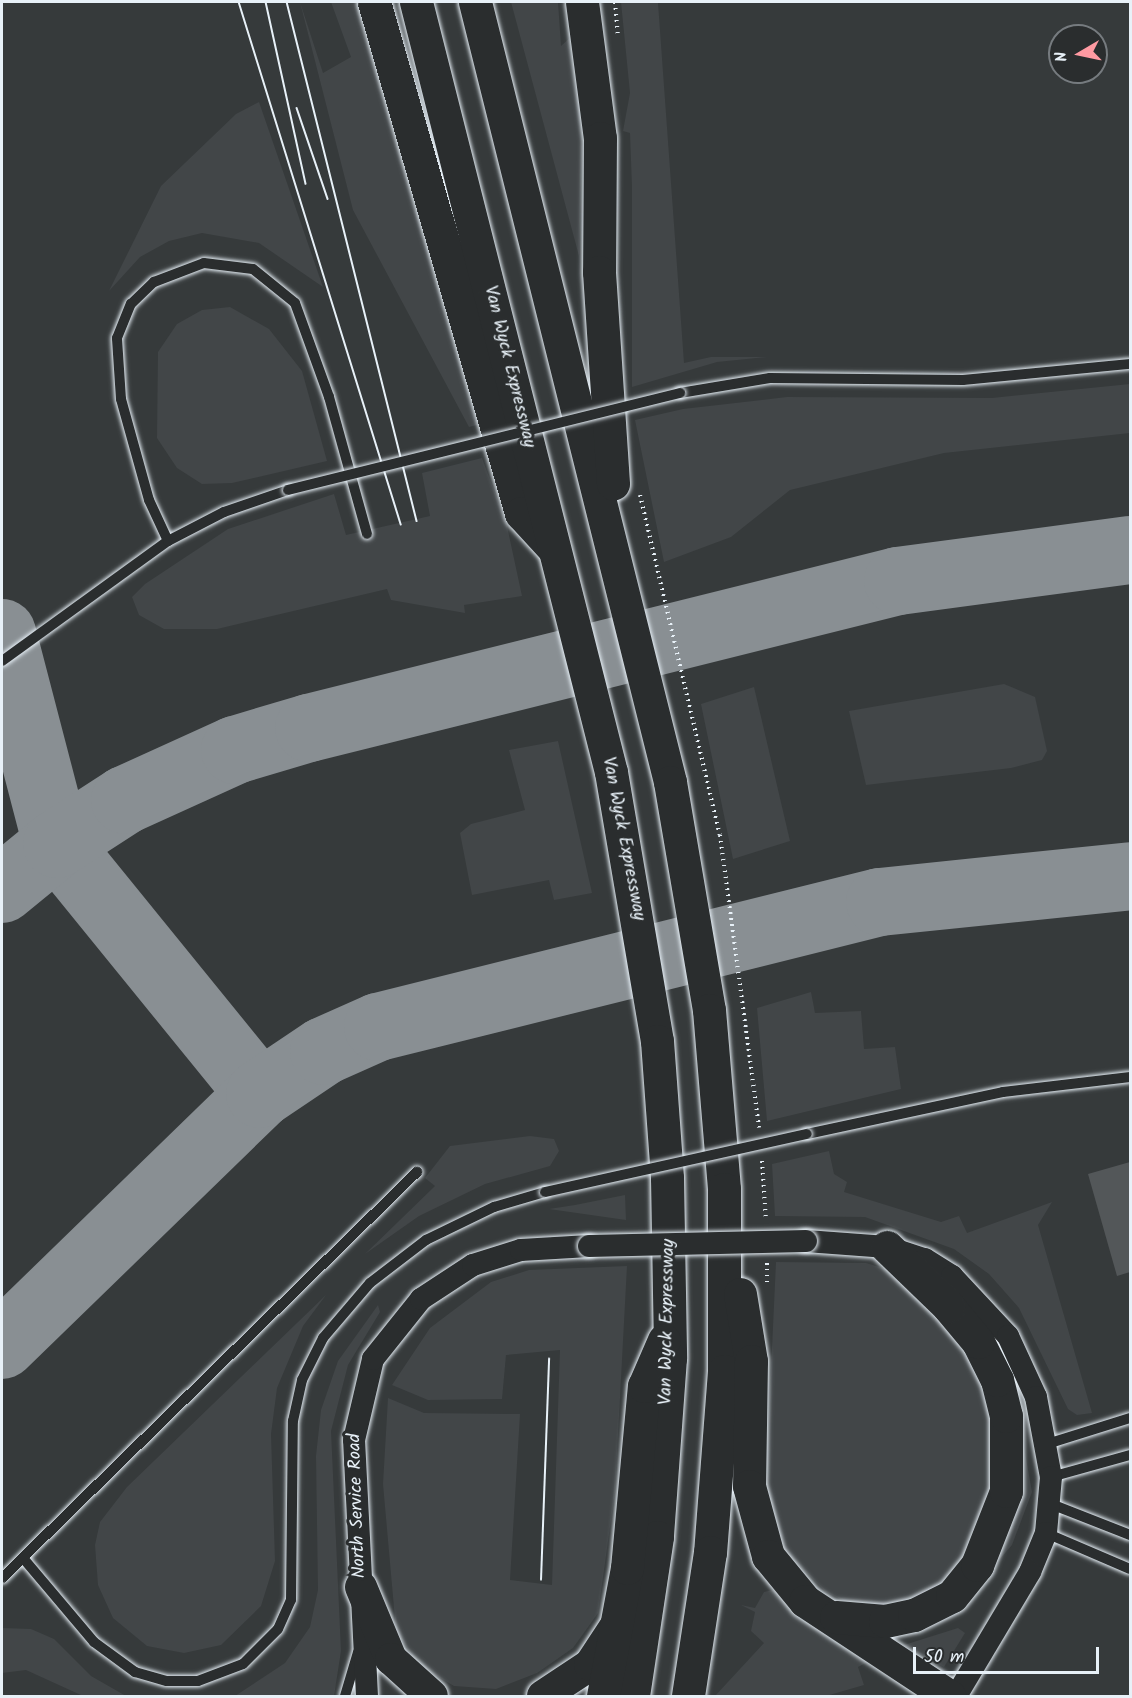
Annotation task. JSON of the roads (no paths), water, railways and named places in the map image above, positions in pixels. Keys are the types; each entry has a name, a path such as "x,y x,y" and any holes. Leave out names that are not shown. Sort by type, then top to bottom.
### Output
{"highway":[{"path":"374,2 521,513 556,551"},
{"name":"Van Wyck Expressway","path":"416,2 614,783 645,954 662,1086 670,1324 657,1537 633,1696"},
{"path":"475,2 670,782 697,920 724,1189 751,1361 749,1486 754,1521 778,1572 826,1614 949,1696"},
{"path":"587,10 600,138 599,293 615,561"},
{"path":"688,1696 718,1462 724,1189"},
{"path":"826,1614 885,1621 914,1616 952,1596 977,1565 1006,1491 1007,1426 997,1380 978,1342 948,1305 887,1247"},
{"path":"603,1696 617,1624 644,1386 670,1324"}],"street":[{"name":"North Service Road","path":"367,1696 356,1419 365,1378 382,1344 421,1299 472,1265 521,1250 589,1246 806,1241 887,1247 926,1259 965,1286 989,1310 1027,1374 1047,1444 1051,1477 1051,1504 1046,1533 1030,1572 956,1696"},
{"path":"361,1587 391,1659 432,1696"},
{"path":"543,1696 590,1665 617,1624"}],"lane":[{"path":"168,541 149,500 121,399 117,338 131,304 154,282 204,263 253,269 295,303 329,397 367,534"},
{"path":"2,660 168,541 224,512 288,490 680,393 770,378 963,380 1131,364"},
{"path":"23,1558 94,1642 135,1672 167,1681 198,1681 243,1665 278,1629 291,1600 293,1421 302,1380 323,1338 370,1283 426,1239 494,1207 545,1192 1003,1092 1131,1077"},
{"path":"2,1578 417,1172"},
{"path":"1047,1444 1131,1418"},
{"path":"1051,1477 1131,1455"},
{"path":"1051,1504 1131,1535"},
{"path":"1046,1533 1131,1569"},
{"path":"345,1696 364,1635"}],"tram line":[{"path":"239,2 401,524"},
{"path":"266,2 306,184"},
{"path":"287,2 417,521"},
{"path":"297,108 328,199"},
{"path":"541,1580 549,1359"}]}
